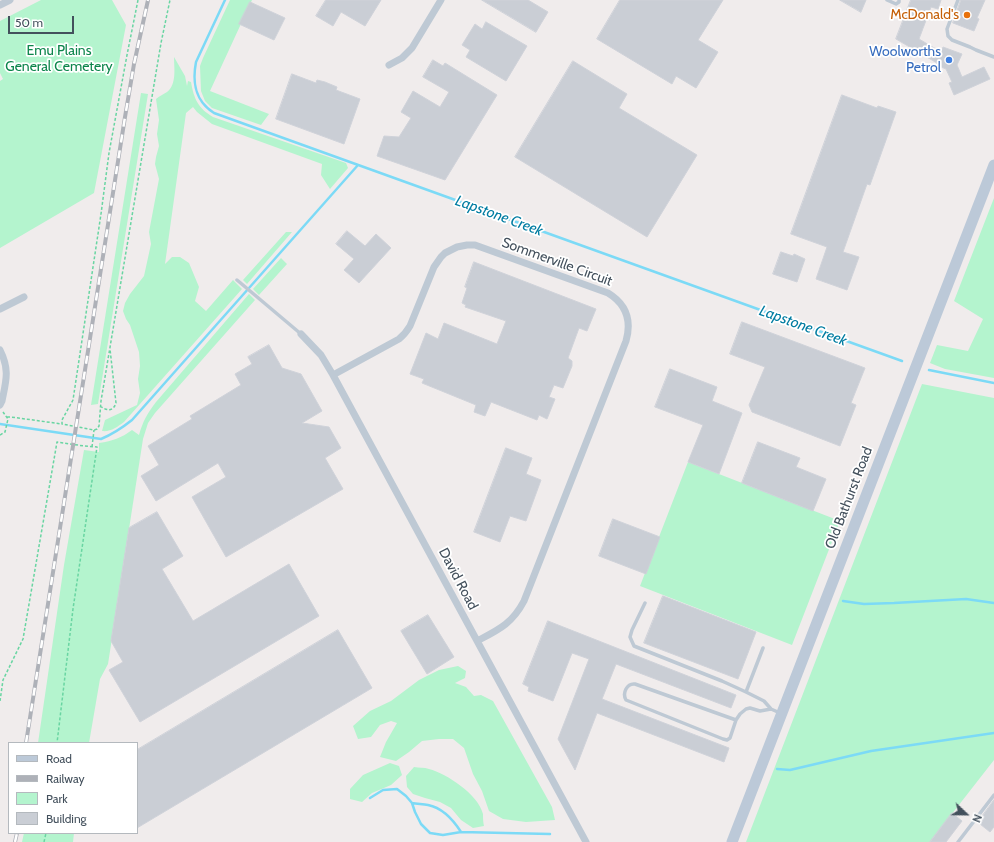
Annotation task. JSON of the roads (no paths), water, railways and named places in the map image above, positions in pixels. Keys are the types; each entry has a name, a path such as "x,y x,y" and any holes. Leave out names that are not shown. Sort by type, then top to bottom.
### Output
{"main road":[{"name":"Old Bathurst Road","path":"732,842 994,165"}],"street":[{"path":"0,5 10,0"},
{"path":"389,66 402,58 412,48 441,0"},
{"name":"Sommerville Circuit","path":"333,375 402,336 410,326 437,262 450,249 461,246 474,245 608,293 615,297 624,308 627,316 628,327 626,341 524,601 510,622 477,641"},
{"path":"0,309 24,297"},
{"name":"David Road","path":"301,334 321,355 333,375 586,842"},
{"path":"0,350 5,362 7,373 1,403"}],"lane":[{"path":"886,0 896,4 899,0"},
{"path":"958,0 947,29 948,36 952,40 994,57"},
{"path":"237,280 301,334"},
{"path":"645,604 632,630 630,638 634,646 746,692 764,701 771,709 782,713"},
{"path":"746,692 763,648"},
{"path":"736,720 635,684 628,685 624,693 626,700 727,740 730,738 736,720 746,709 750,708 760,711 771,709"},
{"path":"958,842 994,795"}],"waterway":[{"name":"Lapstone Creek","path":"225,0 196,62 194,77 196,91 199,97 214,113 902,361"},
{"path":"0,424 101,439 125,426 132,420 358,165"},
{"name":"Lapstone Creek","path":"929,370 994,383"},
{"path":"843,601 864,604 966,599 994,603"},
{"path":"777,769 790,770 871,751 994,733"},
{"path":"370,798 383,790 397,789 412,803 421,824 430,833 443,835 461,832 550,834"},
{"path":"412,803 428,805 438,809 451,819 461,832"}],"railway":[{"path":"26,742 125,117 134,64 148,0"},
{"path":"15,842 17,834"}],"place":[{"name":"McDonald's","path":"967,15"},
{"name":"Woolworths Petrol","path":"949,60"}],"park label":[{"name":"Emu Plains General Cemetery","path":"59,60"}]}
